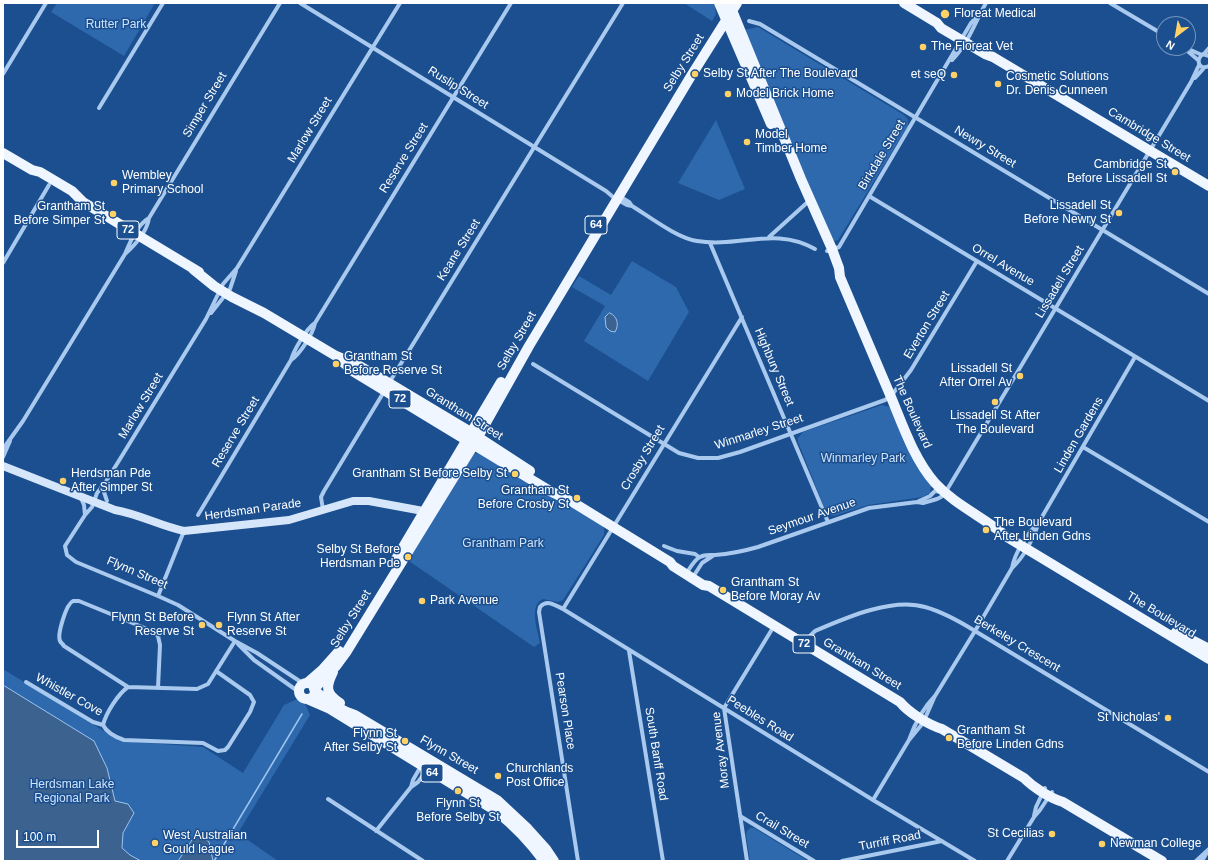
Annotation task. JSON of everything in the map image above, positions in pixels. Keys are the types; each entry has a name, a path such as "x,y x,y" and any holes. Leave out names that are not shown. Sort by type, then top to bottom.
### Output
{"main road":[{"name":"Cambridge Street","path":"904,3 937,23 943,24 964,39 987,51 993,57 1209,186"},
{"name":"Selby Street","path":"308,688 336,666 472,438 614,195 728,8"},
{"name":"The Boulevard","path":"728,8 807,202 839,268 840,277 916,454 926,471 944,492 956,502 998,529 1007,537 1025,545 1168,628 1209,649"},
{"name":"Grantham Street","path":"3,153 32,170 40,172 72,192 83,202 137,236 305,338 336,356 358,365 387,387 472,438 550,491 574,503 670,562 673,566 690,574 703,585 709,586 900,702 905,708 922,716 935,727 942,729 1024,778 1029,783 1048,792 1057,800 1063,802 1162,861"},
{"name":"Grantham Street","path":"32,170 37,177 69,197 83,202"},
{"name":"Herdsman Parade","path":"3,461 115,510 126,512 169,528 184,531 289,520 348,502 360,500 427,513"},
{"name":"Herdsman Parade","path":"3,466 80,497 107,501 117,505 126,512"},
{"name":"Selby Street","path":"308,688 346,641 427,513"},
{"name":"The Boulevard","path":"1025,545 1209,659"},
{"name":"64","path":"336,666 328,682 328,691 335,700 355,715"},
{"name":"Flynn Street","path":"308,688 313,696 308,699 330,709 426,763 470,783 497,800 542,844 554,861"},
{"name":"Flynn Street","path":"308,688 333,705 355,715 480,802 496,811 510,822 529,841 544,861"},
{"path":"470,783 471,790 480,802"}],"street":[{"path":"3,74 46,3"},
{"path":"99,108 163,3"},
{"name":"Simper Street","path":"3,457 10,441 125,254 134,245 137,236 148,223 149,218 280,3"},
{"name":"Ruslip Street","path":"300,3 534,147 614,195 629,202 632,206 680,235 696,241 710,243 786,238 799,241 816,249"},
{"name":"Marlow Street","path":"95,500 97,492 105,483 400,3"},
{"name":"Reserve Street","path":"198,515 291,360 297,356 305,338 314,328 315,323 511,3"},
{"name":"Keane Street","path":"323,510 321,501 322,494 623,3"},
{"name":"Birkdale Street","path":"829,250 838,247 949,63 958,54 971,23 979,15 986,3"},
{"path":"1110,3 1156,31"},
{"name":"Newry Street","path":"749,21 760,24 1209,294"},
{"path":"1198,60 1205,55 1209,48"},
{"path":"1194,56 1198,60 1199,65 1207,67"},
{"name":"Lissadell Street","path":"944,492 950,485 1192,82 1199,65"},
{"name":"Lissadell Street","path":"1192,82 1207,67"},
{"path":"3,263 49,184"},
{"name":"Orrel Avenue","path":"869,196 1209,401"},
{"path":"769,238 807,202"},
{"name":"Highbury Street","path":"710,243 828,522"},
{"name":"Everton Street","path":"891,396 911,370 977,261"},
{"name":"Marlow Street","path":"206,319 237,268"},
{"name":"Crosby Street","path":"563,609 742,317"},
{"name":"Linden Gardens","path":"873,800 922,716 1012,568 1016,564 1033,528 1039,522 1135,357"},
{"name":"Winmarley Street","path":"533,364 663,444 679,453 698,458 718,458 740,452 885,400 891,396"},
{"name":"Simper Street","path":"3,449 10,441"},
{"path":"1083,447 1209,522"},
{"path":"105,483 104,492 107,501"},
{"name":"Seymour Avenue","path":"917,502 930,496 935,491 944,492"},
{"name":"Seymour Avenue","path":"664,546 677,552 695,554 699,557 706,554 714,555 739,551 758,547 869,508 917,502 923,503 937,499 944,492"},
{"path":"80,497 84,505 85,515"},
{"name":"Flynn Street","path":"95,500 92,507 85,515 65,546 67,555 76,562 158,596 197,616 235,641 257,652 308,688"},
{"path":"158,596 184,531"},
{"path":"690,574 714,555"},
{"path":"690,574 699,557"},
{"path":"158,688 160,645 158,636 152,631 79,601 72,601 68,605 60,635 60,641 64,646 128,687 158,688 197,689 208,684 235,641"},
{"name":"Peebles Road","path":"539,612 540,607 545,603 550,603 563,609 629,651 974,861"},
{"name":"Berkeley Crescent","path":"806,645 810,636 815,631 881,606 924,606 948,615 1209,772"},
{"name":"Pearson Place","path":"539,612 578,861"},
{"name":"Moray Avenue","path":"747,861 724,708 774,626"},
{"name":"Flynn Street","path":"235,641 254,660 308,688"},
{"name":"South Banff Road","path":"629,651 663,861"},
{"name":"Whistler Cove","path":"26,682 93,722 103,725 106,731 118,738 124,740 203,743 218,751 225,750 228,747 250,712 254,702 250,695 216,671"},
{"path":"103,725 104,720 121,692 128,687"},
{"path":"376,831 411,787 418,782 426,763"},
{"path":"411,787 413,780 426,763"},
{"path":"1007,861 1034,817 1040,810 1048,792"},
{"path":"1034,817 1036,807 1048,792"},
{"path":"328,799 424,861"},
{"name":"Crail Street","path":"740,816 814,861"},
{"name":"Turriff Road","path":"842,861 942,842"},
{"path":"1196,861 1209,849"},
{"path":"1202,861 1209,849"}],"green space":[{"name":"Rutter Park","path":"57,3 155,3 124,56 51,12"},
{"path":"684,3 714,3 716,14 712,21"},
{"path":"758,27 904,115 908,120 908,126 838,240 835,241 830,239 744,30"},
{"path":"716,120 745,189 719,200 678,183"},
{"path":"632,261 676,287 689,312 648,381 584,341 605,306 572,287 579,276 611,295"},
{"name":"Winmarley Park","path":"882,405 889,407 892,410 931,486 930,493 922,497 868,505 834,516 827,514 798,442 798,438 803,432"},
{"name":"Grantham Park","path":"478,452 603,526 604,529 604,535 563,600 558,602 543,599 538,602 535,619 540,643 534,647 406,559 474,454"},
{"name":"Herdsman Lake Regional Park","path":"3,669 120,741 203,747 243,773 284,705 302,697 310,715 238,833 278,861 3,861"},
{"path":"750,828 754,828 808,861 750,861 746,834"}],"shaded area":[{"path":"610,313 617,321 615,332 610,331 606,327 605,317"},
{"path":"3,685 94,741 107,768 115,801 128,804 134,813 123,833 122,848 130,855 141,861 3,861"},
{"path":"199,834 209,842 213,861 178,861 192,840"}],"waterway":[{"path":"214,861 302,714"}],"place":[{"name":"Floreat Medical","path":"945,14"},
{"name":"The Floreat Vet","path":"923,47"},
{"name":"Selby St After The Boulevard","path":"695,74"},
{"name":"et seQ","path":"954,75"},
{"name":"Cosmetic Solutions Dr. Denis Cunneen","path":"998,84"},
{"name":"Model Brick Home","path":"728,94"},
{"name":"Model Timber Home","path":"747,142"},
{"name":"Cambridge St Before Lissadell St","path":"1175,172"},
{"name":"Wembley Primary School","path":"114,183"},
{"name":"Lissadell St Before Newry St","path":"1119,213"},
{"name":"Grantham St Before Simper St","path":"113,214"},
{"name":"Grantham St Before Reserve St","path":"336,364"},
{"name":"Lissadell St After Orrel Av","path":"1020,376"},
{"name":"Lissadell St After The Boulevard","path":"995,402"},
{"name":"Grantham St Before Selby St","path":"515,474"},
{"name":"Herdsman Pde After Simper St","path":"63,481"},
{"name":"Grantham St Before Crosby St","path":"577,498"},
{"name":"The Boulevard After Linden Gdns","path":"986,530"},
{"name":"Selby St Before Herdsman Pde","path":"408,557"},
{"name":"Grantham St Before Moray Av","path":"723,590"},
{"name":"Park Avenue","path":"422,601"},
{"name":"Flynn St Before Reserve St","path":"202,625"},
{"name":"Flynn St After Reserve St","path":"219,625"},
{"name":"St Nicholas'","path":"1168,718"},
{"name":"Grantham St Before Linden Gdns","path":"949,738"},
{"name":"Flynn St After Selby St","path":"405,741"},
{"name":"Churchlands Post Office","path":"498,776"},
{"name":"Flynn St Before Selby St","path":"458,791"},
{"name":"St Cecilias","path":"1052,834"},
{"name":"West Australian Gould league","path":"155,843"},
{"name":"Newman College","path":"1102,844"}]}
